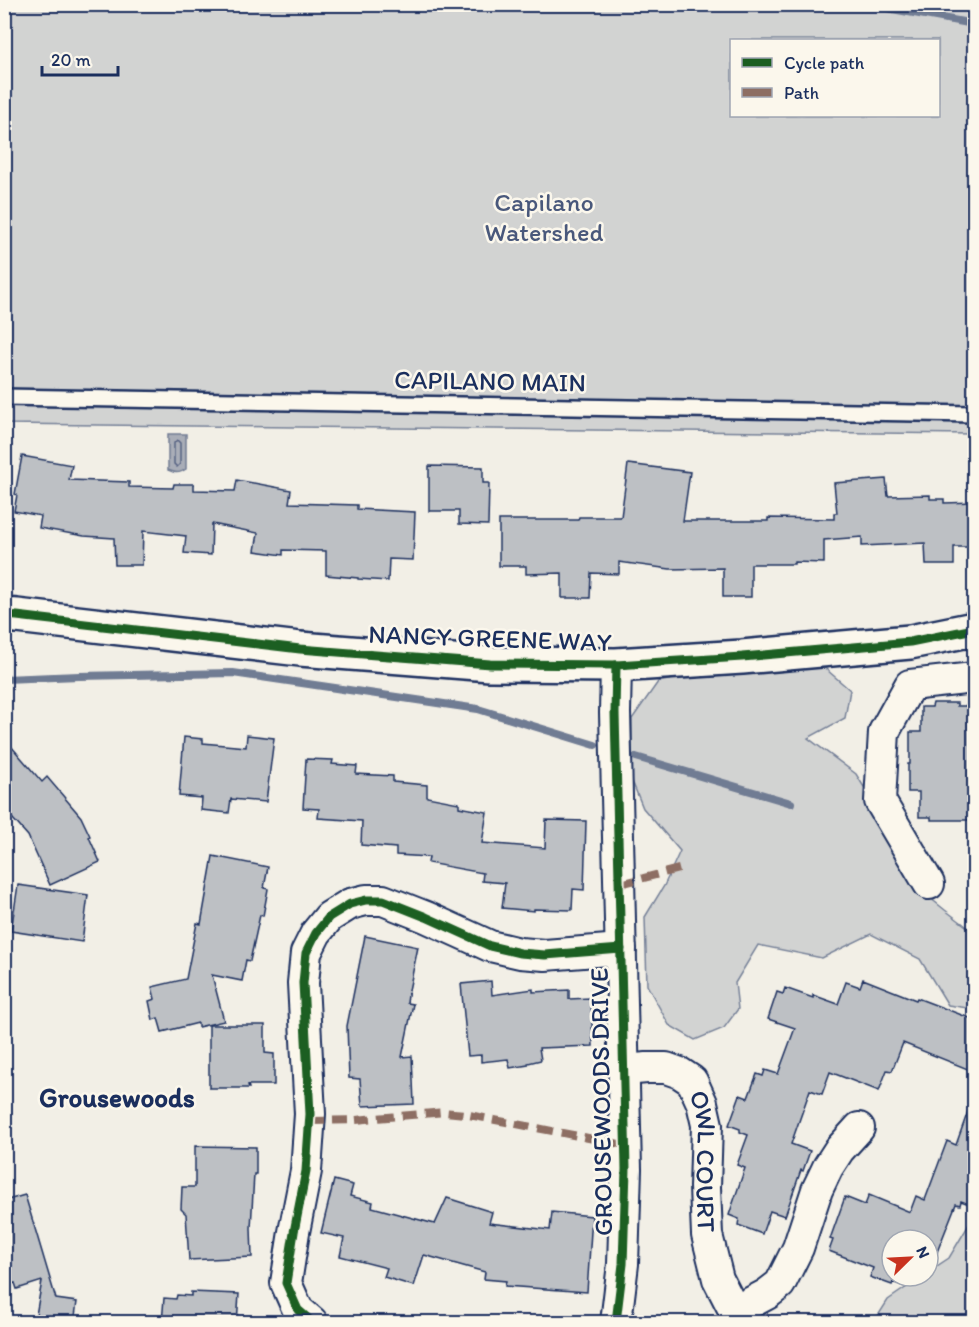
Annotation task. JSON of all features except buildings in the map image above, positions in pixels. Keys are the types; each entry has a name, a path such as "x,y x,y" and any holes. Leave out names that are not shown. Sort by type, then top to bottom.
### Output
{"street":[{"name":"NANCY GREENE WAY","path":"4,615 300,648 490,664 616,665 742,657 910,642 975,629"},
{"path":"910,642 910,685 884,732 880,801 929,884"},
{"name":"GROUSEWOODS DRIVE","path":"616,665 615,712 626,1169 623,1264 616,1323"},
{"path":"910,685 975,678"},
{"path":"312,1323 298,1310 286,1283 306,1171 310,1114 303,982 306,953 316,933 329,917 350,904 366,900 383,900 490,946 520,953 545,955 621,949"},
{"name":"OWL COURT","path":"624,1070 666,1068 681,1073 692,1081 702,1103 707,1125 705,1187 707,1235 718,1279 738,1317 780,1284 798,1248 817,1190 828,1167 839,1150 859,1128"}],"lane":[{"name":"CAPILANO MAIN","path":"4,397 975,414"}],"green space":[{"name":"Capilano Watershed","path":"5,5 974,5 974,434 5,424"},
{"path":"819,663 850,690 845,718 808,738 856,774 888,826 914,885 974,932 974,1009 948,1005 920,959 871,934 822,958 758,945 735,983 738,1009 724,1028 695,1040 669,1025 647,985 645,917 664,886 680,851 643,808 632,781 632,719 658,682 726,669"},
{"path":"974,1216 974,1322 874,1322 888,1300 906,1288 940,1288 940,1264 949,1258"}],"water":[{"path":"168,434 186,434 186,469 181,472 168,470"}],"waterway":[{"path":"865,4 974,24"},
{"path":"4,679 233,673 478,709 595,745"},
{"path":"636,757 791,803"}],"marked path":[{"path":"620,884 686,867"},
{"path":"310,1121 355,1120 444,1112 625,1145"}],"cycle path":[{"path":"4,615 300,649 490,664 616,665 742,657 910,642 974,629"},
{"path":"616,665 615,713 626,1169 623,1264 616,1322"},
{"path":"312,1322 298,1310 286,1283 306,1171 310,1114 303,983 306,953 316,933 329,917 350,904 366,900 383,900 490,946 520,953 545,955 621,949"}],"district":[{"name":"Grousewoods","path":"117,1097"}]}
